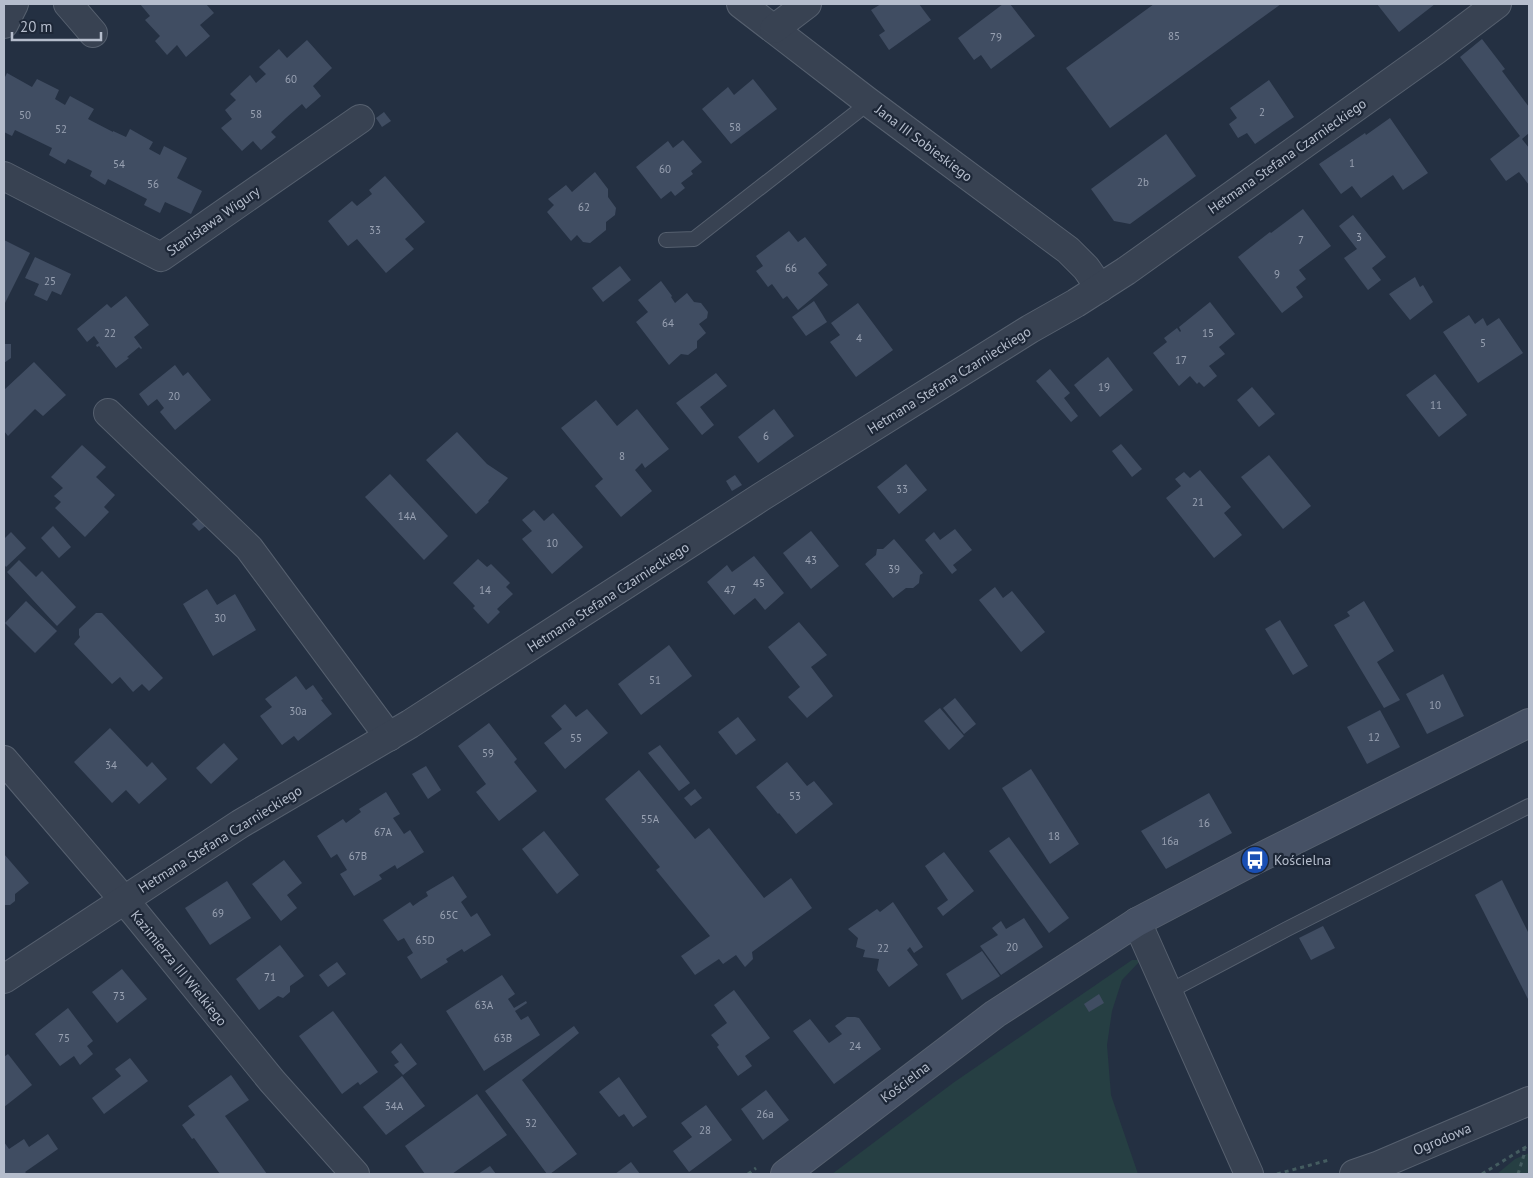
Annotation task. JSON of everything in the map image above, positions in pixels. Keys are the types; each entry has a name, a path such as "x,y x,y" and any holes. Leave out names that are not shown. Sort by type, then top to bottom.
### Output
{"street":[{"path":"4,24 14,4"},
{"path":"68,4 93,33"},
{"name":"Jana III Sobieskiego","path":"742,4 867,101 1068,250 1086,268 1100,288"},
{"path":"774,29 807,4"},
{"name":"Hetmana Stefana Czarnieckiego","path":"4,979 240,824 389,737 761,497 1030,329 1076,304 1134,265 1428,56 1497,4"},
{"name":"Stanisława Wigury","path":"4,176 161,257 360,119"},
{"path":"108,413 249,548 389,737"},
{"name":"Kościelna","path":"785,1174 995,1014 1137,922 1255,860 1529,723"},
{"name":"Kazimierza III Wielkiego","path":"4,760 272,1082 355,1174"},
{"path":"1137,922 1249,1174"},
{"name":"Ogrodowa","path":"1354,1174 1529,1101"}],"lane":[{"path":"666,240 694,239 857,112 867,101"},
{"path":"1168,992 1529,806"}],"path":[{"path":"1482,1174 1529,1144"},
{"path":"1518,1174 1524,1155 1524,1147"}],"green space":[{"path":"1132,960 1141,960 1122,980 1112,1011 1107,1045 1111,1095 1138,1174 832,1174 953,1083"},
{"path":"1529,1153 1529,1174 1497,1174 1515,1159"}],"building":[{"path":"140,4 206,4 214,13 200,25 210,36 186,57 177,45 167,55 155,41 160,36 145,20 150,16"},
{"path":"881,4 919,4 931,20 889,50 879,35 885,31 871,10"},
{"path":"1003,4 1010,4 1035,36 991,69 981,55 974,60 958,38"},
{"path":"1154,4 1281,4 1110,128 1066,68"},
{"path":"1377,4 1435,4 1399,32"},
{"path":"1482,39 1505,69 1502,71 1529,107 1529,133 1522,139 1529,148 1529,185 1519,172 1506,181 1490,159 1520,136 1460,57"},
{"path":"307,40 332,68 313,86 321,96 306,109 302,104 287,117 271,132 276,137 261,150 253,141 242,151 221,128 232,119 225,110 236,100 230,94 250,75 256,83 266,74 259,67 279,49 287,58"},
{"path":"7,73 32,87 37,79 59,90 55,99 65,105 70,96 94,109 88,119 126,137 130,129 153,142 149,149 160,155 164,146 187,158 177,178 202,191 191,214 165,202 160,213 144,205 147,199 108,179 105,185 90,176 92,171 68,159 65,164 49,155 52,148 15,130 12,136 4,132 4,79"},
{"path":"753,79 777,109 731,144 702,109 728,87 734,95"},
{"path":"1269,80 1294,117 1255,144 1247,133 1238,138 1229,124 1237,118 1230,108"},
{"path":"384,112 391,121 382,127 376,118"},
{"path":"1390,118 1428,173 1403,190 1393,175 1361,198 1352,186 1341,194 1319,164"},
{"path":"1166,134 1196,176 1130,224 1114,221 1091,189"},
{"path":"683,140 702,162 691,171 693,174 681,183 685,188 675,196 671,191 661,199 636,167 668,141 673,148"},
{"path":"595,172 608,189 608,197 616,208 615,215 606,222 606,230 590,243 583,242 577,235 571,241 547,212 554,205 548,199 566,185 572,192"},
{"path":"385,176 425,222 405,239 414,249 386,273 357,239 348,246 328,221 352,201 357,206 372,194 369,190"},
{"path":"1303,209 1331,246 1299,270 1306,279 1296,287 1303,297 1282,313 1238,257"},
{"path":"1353,215 1386,257 1372,268 1381,280 1368,290 1344,258 1357,249 1339,226"},
{"path":"789,231 798,242 805,237 827,265 818,273 828,285 798,310 787,296 783,299 772,284 768,287 756,271 763,266 756,256"},
{"path":"4,240 30,253 4,305"},
{"path":"35,257 71,274 61,295 52,291 47,301 34,295 39,284 25,278"},
{"path":"620,266 631,280 603,302 592,288"},
{"path":"1415,277 1420,287 1423,285 1433,302 1410,320 1389,294"},
{"path":"661,281 675,303 687,293 694,302 701,303 708,312 707,318 699,324 706,333 697,341 697,348 688,355 681,354 669,365 636,322 648,312 638,300"},
{"path":"126,296 149,325 134,337 142,348 139,347 116,368 99,346 97,347 96,345 99,343 94,336 87,342 77,329 107,304 111,308"},
{"path":"814,301 827,322 806,336 792,317"},
{"path":"1210,302 1235,334 1219,347 1225,354 1209,366 1217,376 1204,387 1199,382 1197,384 1190,376 1179,386 1153,353 1167,342 1164,338 1177,328 1180,332 1179,327"},
{"path":"858,303 893,350 856,377 830,342 840,335 831,323"},
{"path":"1469,315 1475,324 1483,318 1487,326 1499,318 1523,353 1478,383 1443,332"},
{"path":"4,344 11,344 11,358 4,363"},
{"path":"1108,357 1133,390 1100,417 1074,385"},
{"path":"34,362 66,395 43,416 35,409 8,436 4,431 4,390"},
{"path":"175,365 183,376 188,372 211,400 175,430 160,412 164,408 157,399 148,406 139,394"},
{"path":"1050,369 1070,393 1064,398 1078,416 1071,422 1036,381"},
{"path":"716,373 727,386 700,407 714,425 702,435 676,403"},
{"path":"1435,374 1467,415 1439,437 1406,395"},
{"path":"1252,387 1275,414 1259,427 1237,400"},
{"path":"596,400 617,426 637,409 669,449 645,468 642,463 635,470 652,491 621,517 595,486 603,479 561,428"},
{"path":"774,409 794,436 758,463 738,437"},
{"path":"457,432 487,464 508,478 489,502 476,514 426,460"},
{"path":"1121,444 1142,469 1132,477 1112,451"},
{"path":"82,445 106,467 96,477 115,495 104,507 109,512 85,537 55,508 61,502 54,496 63,488 51,477"},
{"path":"1269,455 1311,506 1283,529 1241,477"},
{"path":"906,464 927,490 899,514 877,487"},
{"path":"1200,470 1231,507 1224,513 1242,535 1214,558 1166,498 1181,486 1175,479 1184,472 1190,478"},
{"path":"390,474 448,536 424,560 365,497"},
{"path":"735,475 742,485 732,491 726,481"},
{"path":"534,510 544,521 553,513 583,547 552,574 522,539 532,531 522,520"},
{"path":"200,517 208,524 199,531 192,524"},
{"path":"53,526 71,547 59,558 41,538"},
{"path":"955,529 972,550 953,565 957,570 952,574 925,540 934,532 940,540"},
{"path":"811,531 839,566 811,589 783,553"},
{"path":"11,532 26,548 6,567 4,564 4,539"},
{"path":"894,539 923,573 920,575 919,583 913,588 906,588 893,598 865,564 876,555 877,549 883,549"},
{"path":"754,556 784,593 765,610 755,598 734,615 707,582 727,565 732,572"},
{"path":"478,559 487,567 491,564 510,583 506,587 513,594 497,609 500,612 488,624 473,608 475,606 453,583"},
{"path":"19,560 36,577 42,571 76,607 57,626 7,572"},
{"path":"995,587 1003,598 1012,591 1045,632 1021,652 979,600"},
{"path":"207,589 217,605 235,594 256,630 213,656 183,604"},
{"path":"26,601 57,631 35,653 5,623"},
{"path":"1364,601 1394,651 1377,662 1400,700 1384,708 1334,625 1350,616 1347,612"},
{"path":"96,613 102,613 163,678 149,691 142,684 133,692 120,677 112,684 74,644 80,637 79,629"},
{"path":"1280,620 1308,666 1293,675 1265,629"},
{"path":"799,622 827,655 811,667 833,696 807,718 788,697 800,687 768,647"},
{"path":"669,645 692,676 641,715 618,684"},
{"path":"1443,674 1464,716 1427,734 1406,694"},
{"path":"296,676 306,690 313,685 323,699 321,700 332,714 298,741 294,736 282,745 260,716 272,707 265,699"},
{"path":"955,698 976,724 964,734 943,708"},
{"path":"565,704 576,717 587,709 608,733 565,769 544,743 562,729 551,716"},
{"path":"940,708 964,736 949,750 924,721"},
{"path":"1380,710 1400,747 1367,764 1347,727"},
{"path":"738,717 756,740 736,755 718,732"},
{"path":"489,723 517,759 514,762 537,791 499,821 476,792 486,784 458,746"},
{"path":"110,728 147,767 152,762 167,779 139,804 126,790 112,803 74,762"},
{"path":"224,743 238,759 211,784 196,768"},
{"path":"660,745 690,783 679,791 648,753"},
{"path":"787,762 807,786 814,781 833,804 796,834 756,787"},
{"path":"426,766 441,790 428,799 412,774"},
{"path":"1031,769 1079,844 1050,864 1002,788"},
{"path":"639,770 695,839 709,828 764,898 791,878 812,908 752,952 753,959 745,967 736,955 723,964 719,959 695,975 681,956 710,936 656,870 660,867 605,799"},
{"path":"695,789 702,798 691,806 684,798"},
{"path":"386,792 400,814 393,818 404,834 410,830 424,852 397,869 395,865 379,875 382,879 354,896 340,874 347,870 337,854 331,858 317,836 343,819 346,823 361,812 359,809"},
{"path":"1209,793 1232,833 1166,869 1141,831"},
{"path":"544,831 579,875 557,894 522,849"},
{"path":"1009,837 1069,918 1049,933 989,851"},
{"path":"944,852 974,891 943,916 937,908 948,900 925,866"},
{"path":"4,854 29,883 15,894 15,901 10,905 4,905"},
{"path":"284,860 302,883 287,895 297,908 281,921 252,884"},
{"path":"453,876 467,897 461,902 471,917 477,913 491,935 464,952 462,949 446,959 448,962 421,979 407,957 413,953 404,938 398,941 383,920 410,902 413,906 428,896 426,892"},
{"path":"1502,880 1529,934 1529,1001 1475,895"},
{"path":"227,881 251,918 210,945 185,908"},
{"path":"893,902 923,947 914,953 910,947 907,950 918,965 889,987 877,970 879,959 863,957 865,950 856,947 858,938 848,929 877,909 880,912"},
{"path":"1024,918 1043,947 1001,975 980,946 998,935 992,928 1001,921 1006,929"},
{"path":"1323,926 1335,948 1311,960 1299,938"},
{"path":"280,945 304,976 290,986 290,992 283,998 278,996 259,1010 236,979"},
{"path":"982,951 1000,976 962,1000 946,974"},
{"path":"337,962 346,974 328,987 319,975"},
{"path":"122,969 147,999 117,1023 92,992"},
{"path":"502,975 515,994 508,999 514,1008 526,1001 527,1003 515,1011 521,1020 528,1016 540,1035 484,1071 446,1011"},
{"path":"734,990 770,1038 745,1056 752,1066 738,1076 717,1047 719,1045 711,1035 727,1023 714,1005"},
{"path":"1099,994 1104,1003 1089,1012 1084,1004"},
{"path":"68,1008 93,1041 87,1046 93,1054 80,1065 74,1056 60,1066 35,1034"},
{"path":"333,1011 378,1072 360,1085 358,1082 342,1094 299,1036"},
{"path":"847,1017 859,1018 881,1049 834,1084 793,1031 810,1019 829,1043 842,1034 835,1026"},
{"path":"574,1026 579,1033 522,1080 577,1154 550,1174 547,1174 485,1091"},
{"path":"401,1043 417,1064 403,1075 394,1065 399,1062 391,1052"},
{"path":"8,1054 32,1085 4,1107 4,1057"},
{"path":"130,1058 148,1081 104,1114 92,1098 121,1076 115,1069"},
{"path":"231,1075 249,1100 225,1116 267,1174 220,1174 194,1138 192,1139 182,1125 195,1115 188,1106"},
{"path":"402,1076 425,1106 386,1135 363,1107"},
{"path":"619,1077 647,1117 633,1127 624,1114 619,1117 599,1092"},
{"path":"766,1090 789,1120 763,1140 741,1109"},
{"path":"477,1094 507,1135 452,1174 425,1174 405,1146"},
{"path":"706,1105 732,1140 689,1172 673,1151 692,1137 681,1123"},
{"path":"48,1134 58,1149 25,1172 27,1174 4,1174 4,1142 9,1149 24,1139 29,1147"},
{"path":"631,1162 640,1174 615,1174"},
{"path":"490,1166 496,1174 478,1174"}],"place":[{"name":"Kościelna","path":"1255,860"}]}
